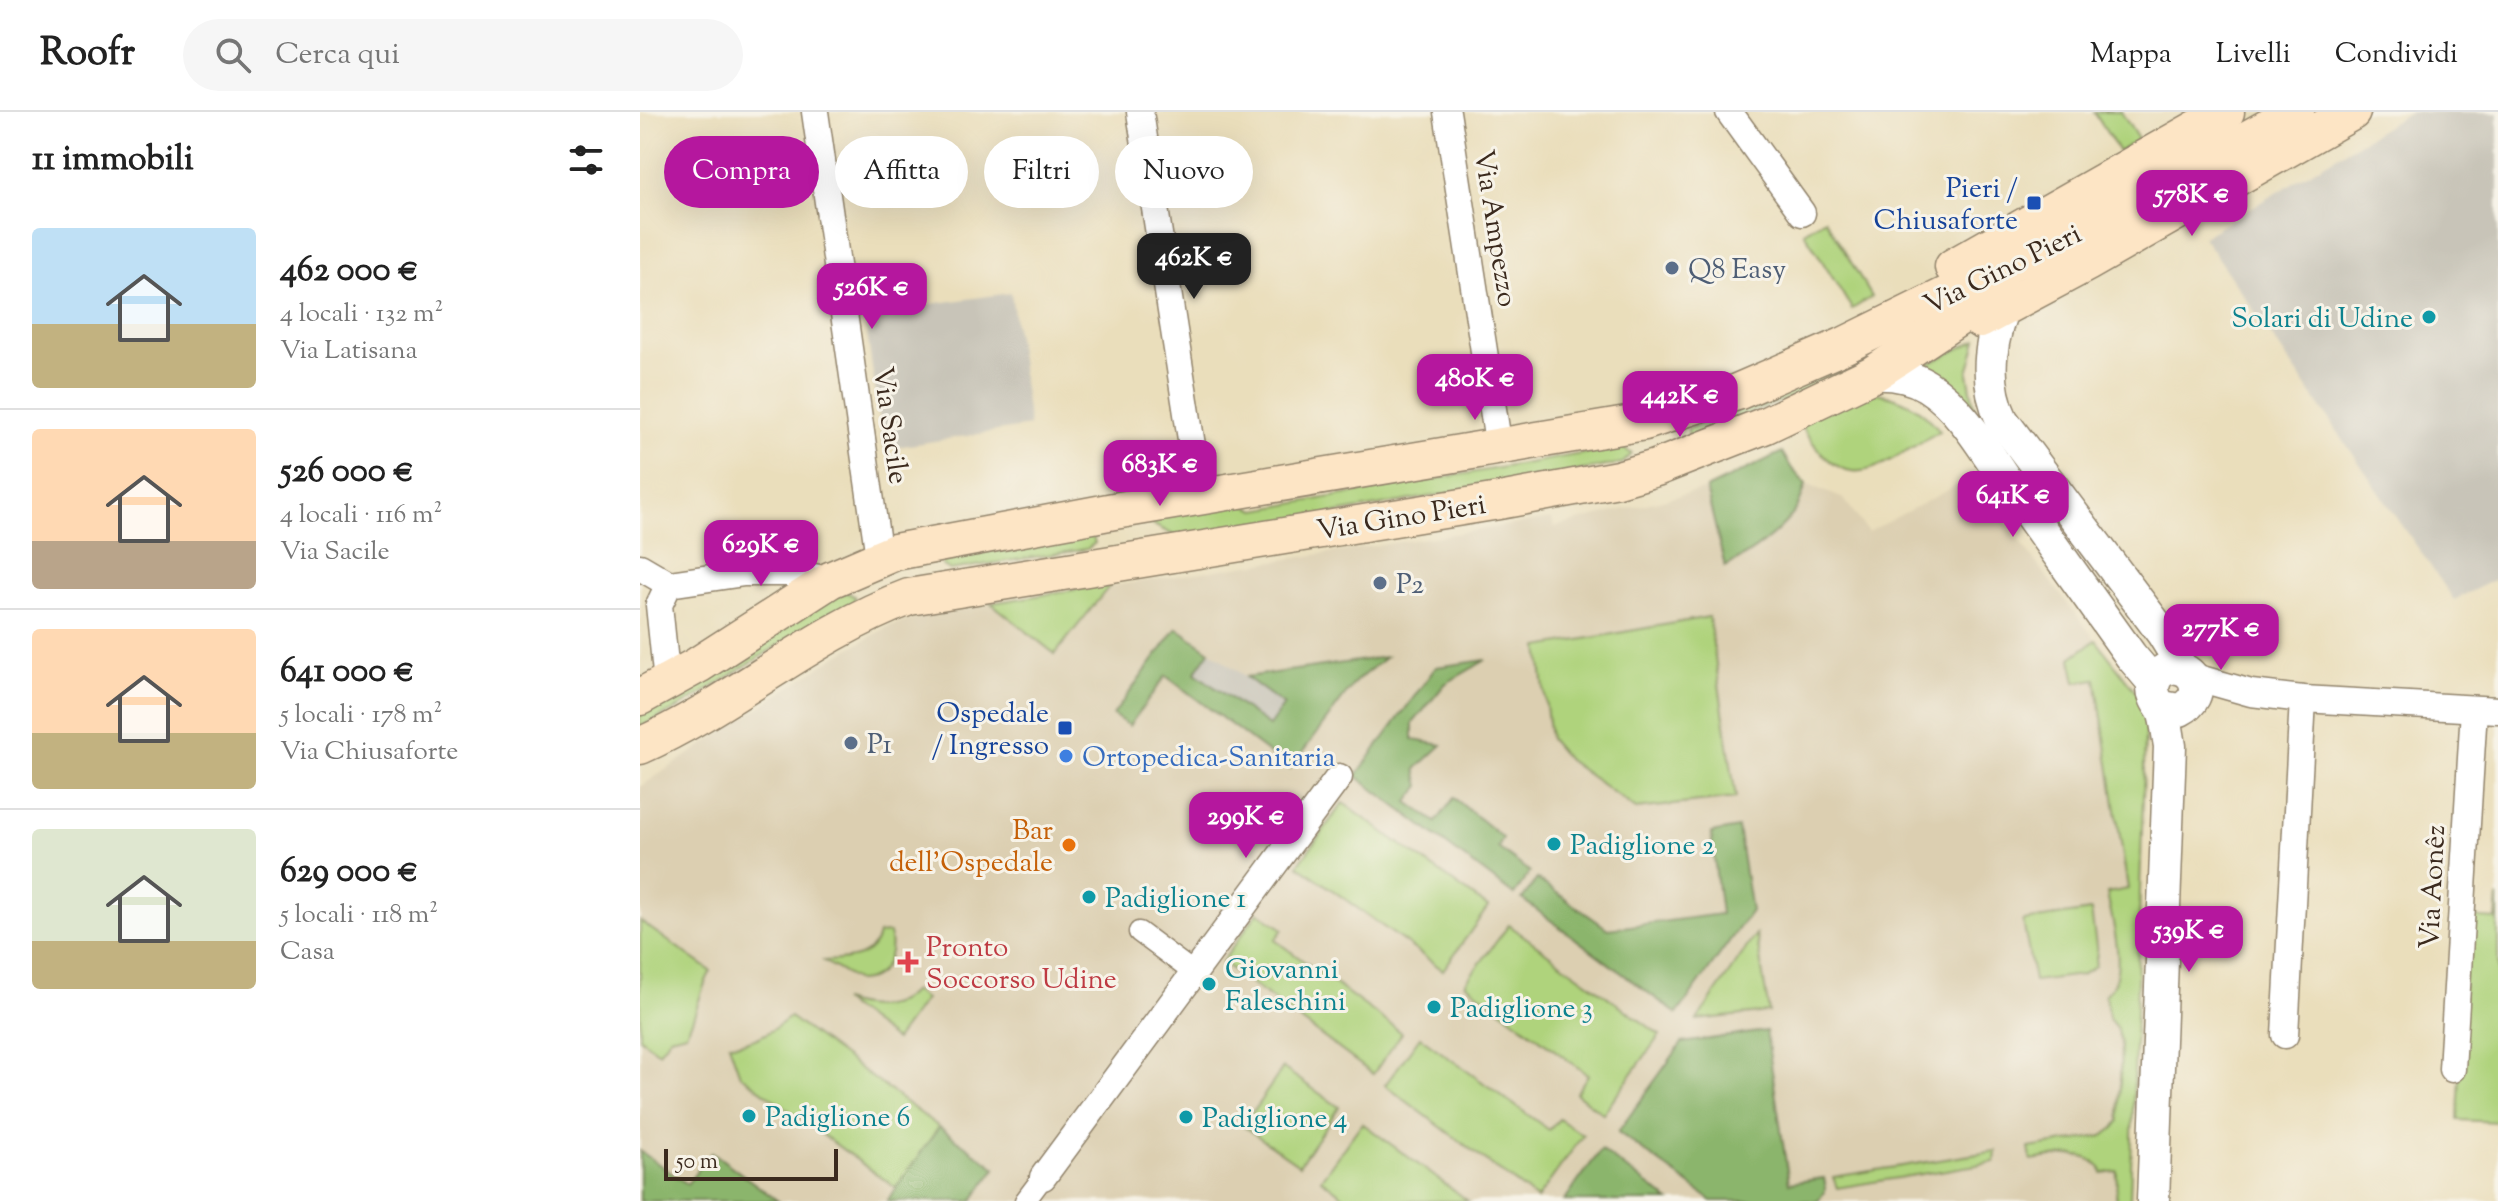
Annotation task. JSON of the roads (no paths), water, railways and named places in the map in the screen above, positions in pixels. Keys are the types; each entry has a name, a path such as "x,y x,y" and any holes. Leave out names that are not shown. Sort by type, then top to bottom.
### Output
{"main road":[{"path":"1843,346 1870,316 2226,112"},
{"path":"2125,207 2296,112"},
{"path":"2008,295 2352,112"},
{"name":"Via Gino Pieri","path":"865,564 1114,511 1499,448 1661,418 1737,392 1843,346 2125,207"},
{"name":"Via Gino Pieri","path":"640,746 687,724 808,646 873,610 909,597 1499,501 1618,479 1671,463 1766,425 1873,374 2008,295 2125,207"},
{"path":"1661,418 1671,463"},
{"path":"1114,511 1171,553"},
{"path":"865,564 909,597"},
{"path":"865,564 873,610"},
{"path":"653,690 865,564"}],"street":[{"name":"Via Sacile","path":"815,112 865,564"},
{"path":"1140,112 1200,497"},
{"name":"Via Ampezzo","path":"1447,112 1499,448"},
{"path":"1729,112 1802,213"},
{"path":"2008,295 1995,329 1990,366 1996,409 2170,644 2178,689 2170,746 2153,1201"},
{"path":"1873,374 1903,376 1936,393 1973,434 2131,656 2178,689"},
{"path":"2063,562 2091,541"},
{"path":"640,567 669,584 744,573 792,573 865,564"},
{"path":"653,690 659,605 669,584"},
{"name":"Via Aonêz","path":"2178,689 2230,697 2251,693 2486,710 2452,1069"},
{"path":"2285,1035 2303,699"},
{"path":"1025,1201 1339,777"},
{"path":"1139,932 1194,973"}],"place":[{"name":"Pieri / Chiusaforte","path":"2034,203"},
{"name":"Q8 Easy","path":"1672,268"},
{"name":"Solari di Udine","path":"2429,317"},
{"name":"P2","path":"1380,583"},
{"name":"Ospedale / Ingresso","path":"1065,728"},
{"name":"P1","path":"851,743"},
{"name":"Ortopedica-Sanitaria","path":"1066,756"},
{"name":"Padiglione 2","path":"1554,844"},
{"name":"Bar dell'Ospedale","path":"1069,845"},
{"name":"Padiglione 1","path":"1089,897"},
{"name":"Pronto Soccorso Udine","path":"908,962"},
{"name":"Giovanni Faleschini","path":"1209,984"},
{"name":"Padiglione 3","path":"1434,1007"},
{"name":"Padiglione 6","path":"749,1116"},
{"name":"Padiglione 4","path":"1186,1117"}]}
